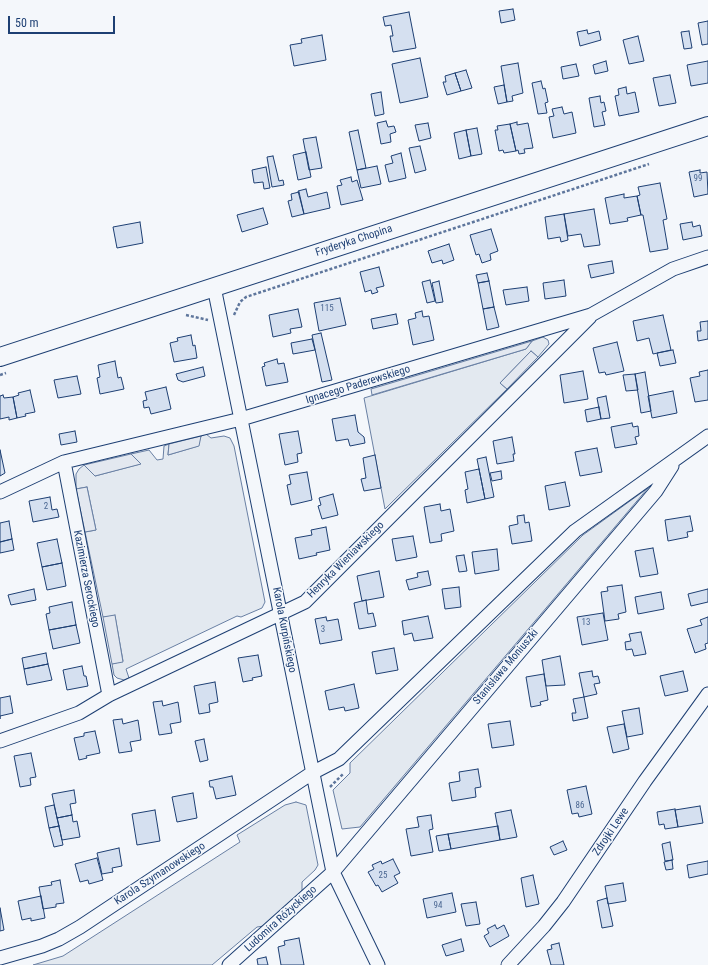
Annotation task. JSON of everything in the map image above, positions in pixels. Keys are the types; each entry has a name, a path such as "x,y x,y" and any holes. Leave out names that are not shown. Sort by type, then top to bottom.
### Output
{"street":[{"name":"Fryderyka Chopina","path":"4,365 214,287 708,126"},
{"name":"Ignacego Paderewskiego","path":"0,492 64,462 241,419 591,315 673,269 708,257"},
{"name":"Karola Kurpińskiego","path":"214,287 333,872 378,965"},
{"name":"Henryka Wieniawskiego","path":"0,741 79,713 109,695 305,602 591,315"},
{"name":"Stanisława Moniuszki","path":"312,773 339,758 575,530 708,436"},
{"name":"Stanisława Moniuszki","path":"333,872 656,491 676,460"},
{"name":"Kazimierza Serockiego","path":"64,462 109,695"},
{"name":"Zdrojki Lewe","path":"508,965 544,926 563,902 645,781 708,694"},
{"name":"Karola Szymanowskiego","path":"0,958 42,946 59,939 80,927 312,773"},
{"name":"Ludomira Różyckiego","path":"229,965 333,872"}],"path":[{"path":"180,317 187,314 211,321 235,315 240,302 246,297 655,162"},
{"path":"0,375 4,365"}],"shaded area":[{"path":"543,337 548,340 549,344 538,357 531,351 500,383 507,389 385,509 364,398 526,349 532,341"},
{"path":"532,341 526,349 372,395 371,389"},
{"path":"531,351 538,357 507,389 500,383"},
{"path":"206,434 211,438 224,436 230,438 234,446 265,602 262,608 241,617 237,616 126,669 129,678 124,680 117,678 114,675 112,664 123,661 115,616 103,617 85,532 96,530 87,487 76,489 76,474 84,465 95,476 140,464 131,454 149,450 157,460 163,459 164,446 169,444 168,455 198,446 201,436"},
{"path":"201,436 199,446 168,455 169,444"},
{"path":"131,454 141,464 95,476 84,465"},
{"path":"87,487 96,530 85,532 76,489"},
{"path":"648,488 360,827 342,829 333,790 350,773 350,763 583,535"},
{"path":"115,615 123,662 112,664 103,617"},
{"path":"296,802 306,805 318,865 315,870 302,882 302,891 264,926 257,927 212,965 33,965 63,956 240,842 237,835 285,805"}],"building":[{"path":"513,9 515,20 501,23 499,11"},
{"path":"409,12 416,48 393,52 390,36 393,36 391,25 385,26 383,17"},
{"path":"708,21 708,44 702,45 698,23"},
{"path":"587,30 588,34 599,31 601,40 580,46 577,32"},
{"path":"689,31 692,48 684,49 681,32"},
{"path":"322,35 326,60 294,66 290,45 302,43 301,39"},
{"path":"638,36 644,61 629,64 623,40"},
{"path":"420,58 428,97 400,103 392,64"},
{"path":"606,61 608,71 595,74 593,65"},
{"path":"708,61 708,83 691,86 687,65"},
{"path":"518,63 523,93 512,96 513,101 507,102 501,66"},
{"path":"576,64 579,76 563,79 561,67"},
{"path":"466,70 472,88 461,91 455,73"},
{"path":"455,73 461,91 447,95 443,82 446,82 445,76"},
{"path":"670,75 676,103 659,106 653,78"},
{"path":"541,81 543,89 545,88 548,102 545,103 547,113 538,114 532,83"},
{"path":"504,85 507,102 498,104 494,87"},
{"path":"626,87 627,94 635,92 639,112 619,116 615,96 619,95 618,89"},
{"path":"381,92 384,114 375,116 371,94"},
{"path":"600,96 601,103 604,102 606,111 602,112 605,125 594,127 589,98"},
{"path":"562,107 564,114 572,112 576,133 553,138 549,117 554,116 552,109"},
{"path":"386,121 388,127 394,126 396,132 390,134 391,142 381,144 377,123"},
{"path":"517,122 517,125 528,123 533,148 524,149 525,153 519,154 518,150 516,151 510,124"},
{"path":"428,123 431,138 419,141 415,125"},
{"path":"510,124 516,151 504,153 503,150 499,151 495,130 498,130 497,126"},
{"path":"477,128 482,154 471,156 466,130"},
{"path":"358,130 366,168 357,170 349,132"},
{"path":"466,130 471,156 459,159 454,133"},
{"path":"316,137 322,168 309,170 303,139"},
{"path":"420,146 426,170 415,173 409,148"},
{"path":"306,152 311,177 298,180 293,155"},
{"path":"401,153 406,178 389,182 385,165 393,163 391,156"},
{"path":"273,156 279,181 283,180 284,185 272,187 267,157"},
{"path":"377,166 381,184 361,188 357,170"},
{"path":"266,167 270,188 264,189 263,182 254,183 252,170"},
{"path":"700,170 700,173 707,172 708,194 694,197 689,172"},
{"path":"351,177 352,182 357,180 363,200 341,205 337,186 342,185 340,180"},
{"path":"660,183 667,219 663,220 668,249 650,252 643,215 641,215 637,196 640,195 638,187"},
{"path":"306,189 308,197 327,192 330,208 304,214 298,191"},
{"path":"299,192 304,214 292,217 288,201 292,200 291,194"},
{"path":"624,194 624,198 637,196 641,215 627,218 628,221 610,224 605,198"},
{"path":"263,208 268,224 242,232 237,215"},
{"path":"594,209 600,245 584,247 581,234 568,236 564,214"},
{"path":"564,214 568,240 561,242 560,237 548,239 545,217"},
{"path":"140,222 143,243 117,248 113,227"},
{"path":"692,222 693,227 700,225 702,236 683,240 680,224"},
{"path":"491,229 498,251 490,254 491,260 482,263 479,254 476,255 470,235"},
{"path":"449,244 454,260 443,264 442,260 432,263 428,251"},
{"path":"612,261 614,273 591,278 588,265"},
{"path":"379,267 384,286 376,288 378,292 372,294 371,290 365,292 360,272"},
{"path":"487,273 489,281 478,283 476,275"},
{"path":"430,280 435,301 427,303 422,282"},
{"path":"564,280 566,296 545,299 543,283"},
{"path":"439,281 443,302 436,303 432,283"},
{"path":"489,281 494,307 483,309 478,283"},
{"path":"527,287 529,301 506,305 503,290"},
{"path":"340,298 346,325 319,331 314,303"},
{"path":"494,307 499,327 487,330 483,309"},
{"path":"298,309 302,327 290,329 291,333 273,337 269,315"},
{"path":"422,311 423,317 429,316 434,340 413,345 408,320 416,318 415,313"},
{"path":"396,314 398,324 373,329 371,319"},
{"path":"663,315 671,350 653,354 649,338 637,341 633,321"},
{"path":"708,321 708,339 698,341 697,331 701,331 700,322"},
{"path":"321,333 332,380 322,382 312,335"},
{"path":"191,335 193,346 195,345 197,358 174,362 170,343 178,341 177,338"},
{"path":"312,339 315,350 293,354 291,343"},
{"path":"617,342 624,371 606,375 605,372 599,373 593,348"},
{"path":"673,350 676,363 660,366 657,353"},
{"path":"277,359 278,364 284,363 288,382 266,386 262,367 265,366 264,363"},
{"path":"115,361 118,378 121,377 124,389 100,394 97,378 100,377 98,365"},
{"path":"203,367 205,376 183,382 178,380 176,374"},
{"path":"708,370 708,400 695,402 690,378 700,376 699,372"},
{"path":"583,371 588,399 564,403 560,375"},
{"path":"645,372 651,411 641,413 635,374"},
{"path":"635,374 638,390 626,391 623,375"},
{"path":"77,376 81,394 58,398 54,380"},
{"path":"166,387 171,409 151,414 149,407 144,408 143,401 147,400 145,392"},
{"path":"30,390 35,412 25,414 26,416 17,418 13,397 19,395 18,393"},
{"path":"673,391 677,413 652,418 648,396"},
{"path":"3,395 4,398 13,397 17,418 9,420 9,417 0,419 0,396"},
{"path":"606,396 610,418 601,419 597,398"},
{"path":"599,407 601,419 587,422 585,410"},
{"path":"355,415 358,432 364,437 365,443 350,446 348,439 336,441 332,419"},
{"path":"632,423 633,427 638,426 639,436 635,437 637,444 615,448 611,427"},
{"path":"75,431 77,442 61,445 59,434"},
{"path":"298,431 302,453 297,454 298,462 285,465 279,434"},
{"path":"512,437 515,454 513,454 514,461 497,464 493,441"},
{"path":"597,448 602,472 580,476 575,452"},
{"path":"0,450 5,473 0,476"},
{"path":"375,455 381,488 364,491 361,479 366,478 363,458"},
{"path":"486,457 494,497 485,499 477,459"},
{"path":"479,469 485,499 467,503 465,490 468,489 465,472"},
{"path":"501,471 502,479 492,481 490,473"},
{"path":"307,472 312,500 291,505 287,485 291,484 289,475"},
{"path":"565,482 570,506 549,510 545,486"},
{"path":"333,494 338,515 322,519 318,506 321,505 319,498"},
{"path":"50,497 52,510 57,509 59,517 33,522 29,501"},
{"path":"440,504 441,511 450,509 454,531 441,534 442,541 430,543 424,507"},
{"path":"524,515 525,523 529,522 532,541 512,544 509,526 518,524 517,516"},
{"path":"690,516 693,531 687,532 688,537 668,541 665,520"},
{"path":"9,521 12,539 0,542 0,523"},
{"path":"326,527 330,550 299,559 295,538 312,535 311,530"},
{"path":"413,536 417,557 396,561 392,539"},
{"path":"12,539 14,550 0,553 0,542"},
{"path":"57,539 62,563 42,567 37,543"},
{"path":"653,548 658,574 640,577 635,551"},
{"path":"497,549 499,570 475,574 472,552"},
{"path":"464,555 467,571 459,572 456,556"},
{"path":"62,563 66,586 47,590 42,567"},
{"path":"379,571 384,597 362,601 357,576"},
{"path":"428,571 431,585 409,590 406,580 418,577 417,573"},
{"path":"622,585 626,612 618,614 619,619 605,621 601,592 608,591 607,587"},
{"path":"459,587 461,607 445,609 442,589"},
{"path":"34,589 36,600 11,605 8,595"},
{"path":"708,589 708,602 691,606 688,594"},
{"path":"661,592 664,609 638,614 635,597"},
{"path":"366,600 368,614 373,613 376,626 359,629 354,603"},
{"path":"72,602 76,625 49,630 46,614 50,613 49,607"},
{"path":"603,613 608,640 582,645 577,617"},
{"path":"428,616 433,638 414,641 412,633 404,635 402,621"},
{"path":"326,617 327,621 338,619 342,640 320,644 315,619"},
{"path":"708,617 708,643 705,644 706,649 695,653 687,629 702,625 700,620"},
{"path":"76,625 80,643 53,649 49,630"},
{"path":"641,632 646,654 634,656 632,649 626,650 625,642 631,641 629,634"},
{"path":"394,648 398,670 376,674 372,652"},
{"path":"46,653 48,664 24,669 22,658"},
{"path":"258,655 262,676 243,682 238,658"},
{"path":"560,656 565,685 546,686 542,660"},
{"path":"48,664 52,680 27,685 24,669"},
{"path":"82,666 88,686 67,690 63,670"},
{"path":"592,671 593,677 598,676 600,683 594,684 597,694 584,697 579,673"},
{"path":"683,671 688,691 665,696 660,676"},
{"path":"544,674 548,700 540,702 541,705 531,707 526,677"},
{"path":"215,682 218,702 209,704 210,712 199,714 194,686"},
{"path":"354,684 359,708 345,711 344,707 329,710 325,691"},
{"path":"10,696 13,713 0,716 0,698"},
{"path":"584,697 588,718 573,721 572,713 576,713 573,699"},
{"path":"162,701 163,706 178,702 181,722 170,724 172,733 159,735 153,702"},
{"path":"639,708 643,734 627,737 622,711"},
{"path":"122,719 123,724 138,720 141,740 130,742 132,751 119,753 113,720"},
{"path":"510,721 514,745 492,748 488,724"},
{"path":"624,724 629,749 613,753 607,727"},
{"path":"95,731 100,753 86,756 87,758 79,760 74,738 84,736 84,733"},
{"path":"204,739 208,760 200,762 195,741"},
{"path":"31,753 36,777 30,778 31,785 20,787 14,756"},
{"path":"478,769 481,787 475,788 476,797 452,801 449,783 460,781 459,772"},
{"path":"232,776 236,795 216,799 213,787 210,787 209,781"},
{"path":"586,786 592,814 579,817 578,813 572,814 567,790"},
{"path":"74,790 76,803 70,804 72,815 57,818 52,794"},
{"path":"193,793 197,818 177,822 172,797"},
{"path":"54,805 59,826 49,828 45,807"},
{"path":"700,806 703,823 678,827 675,810"},
{"path":"675,809 678,827 665,829 664,824 659,825 657,812"},
{"path":"155,810 160,841 137,845 132,814"},
{"path":"511,810 517,837 500,840 495,813"},
{"path":"72,815 73,822 77,821 80,837 62,840 57,818"},
{"path":"431,815 433,829 429,830 433,852 411,856 406,829 419,827 417,817"},
{"path":"59,826 63,845 54,847 49,828"},
{"path":"498,826 500,840 451,849 448,834"},
{"path":"448,834 451,849 439,851 436,836"},
{"path":"563,841 567,850 554,855 550,847"},
{"path":"670,842 673,860 665,861 662,844"},
{"path":"119,848 122,866 112,868 113,872 102,874 97,853"},
{"path":"97,858 103,880 89,884 88,880 80,882 75,864"},
{"path":"393,859 400,873 394,876 398,883 382,892 378,885 376,886 368,872 374,869 372,865 381,861 382,864"},
{"path":"672,860 673,869 666,870 664,862"},
{"path":"708,861 708,874 689,878 687,865"},
{"path":"533,875 539,904 526,907 521,878"},
{"path":"60,880 64,903 56,904 56,907 43,909 39,887 52,885 51,882"},
{"path":"623,883 626,901 608,904 605,886"},
{"path":"452,893 456,912 427,918 423,899"},
{"path":"41,896 45,918 31,921 31,918 22,920 18,901"},
{"path":"607,898 613,926 602,928 597,901"},
{"path":"476,902 480,924 466,926 461,904"},
{"path":"0,908 4,930 0,931"},
{"path":"495,925 497,929 504,925 509,936 490,947 484,936 489,933 487,929"},
{"path":"299,938 304,965 281,965 278,947 285,945 284,941"},
{"path":"461,939 464,951 446,956 442,945"},
{"path":"559,943 564,965 551,965 547,950 552,949 551,945"},
{"path":"266,957 268,965 258,965 257,959"}]}
